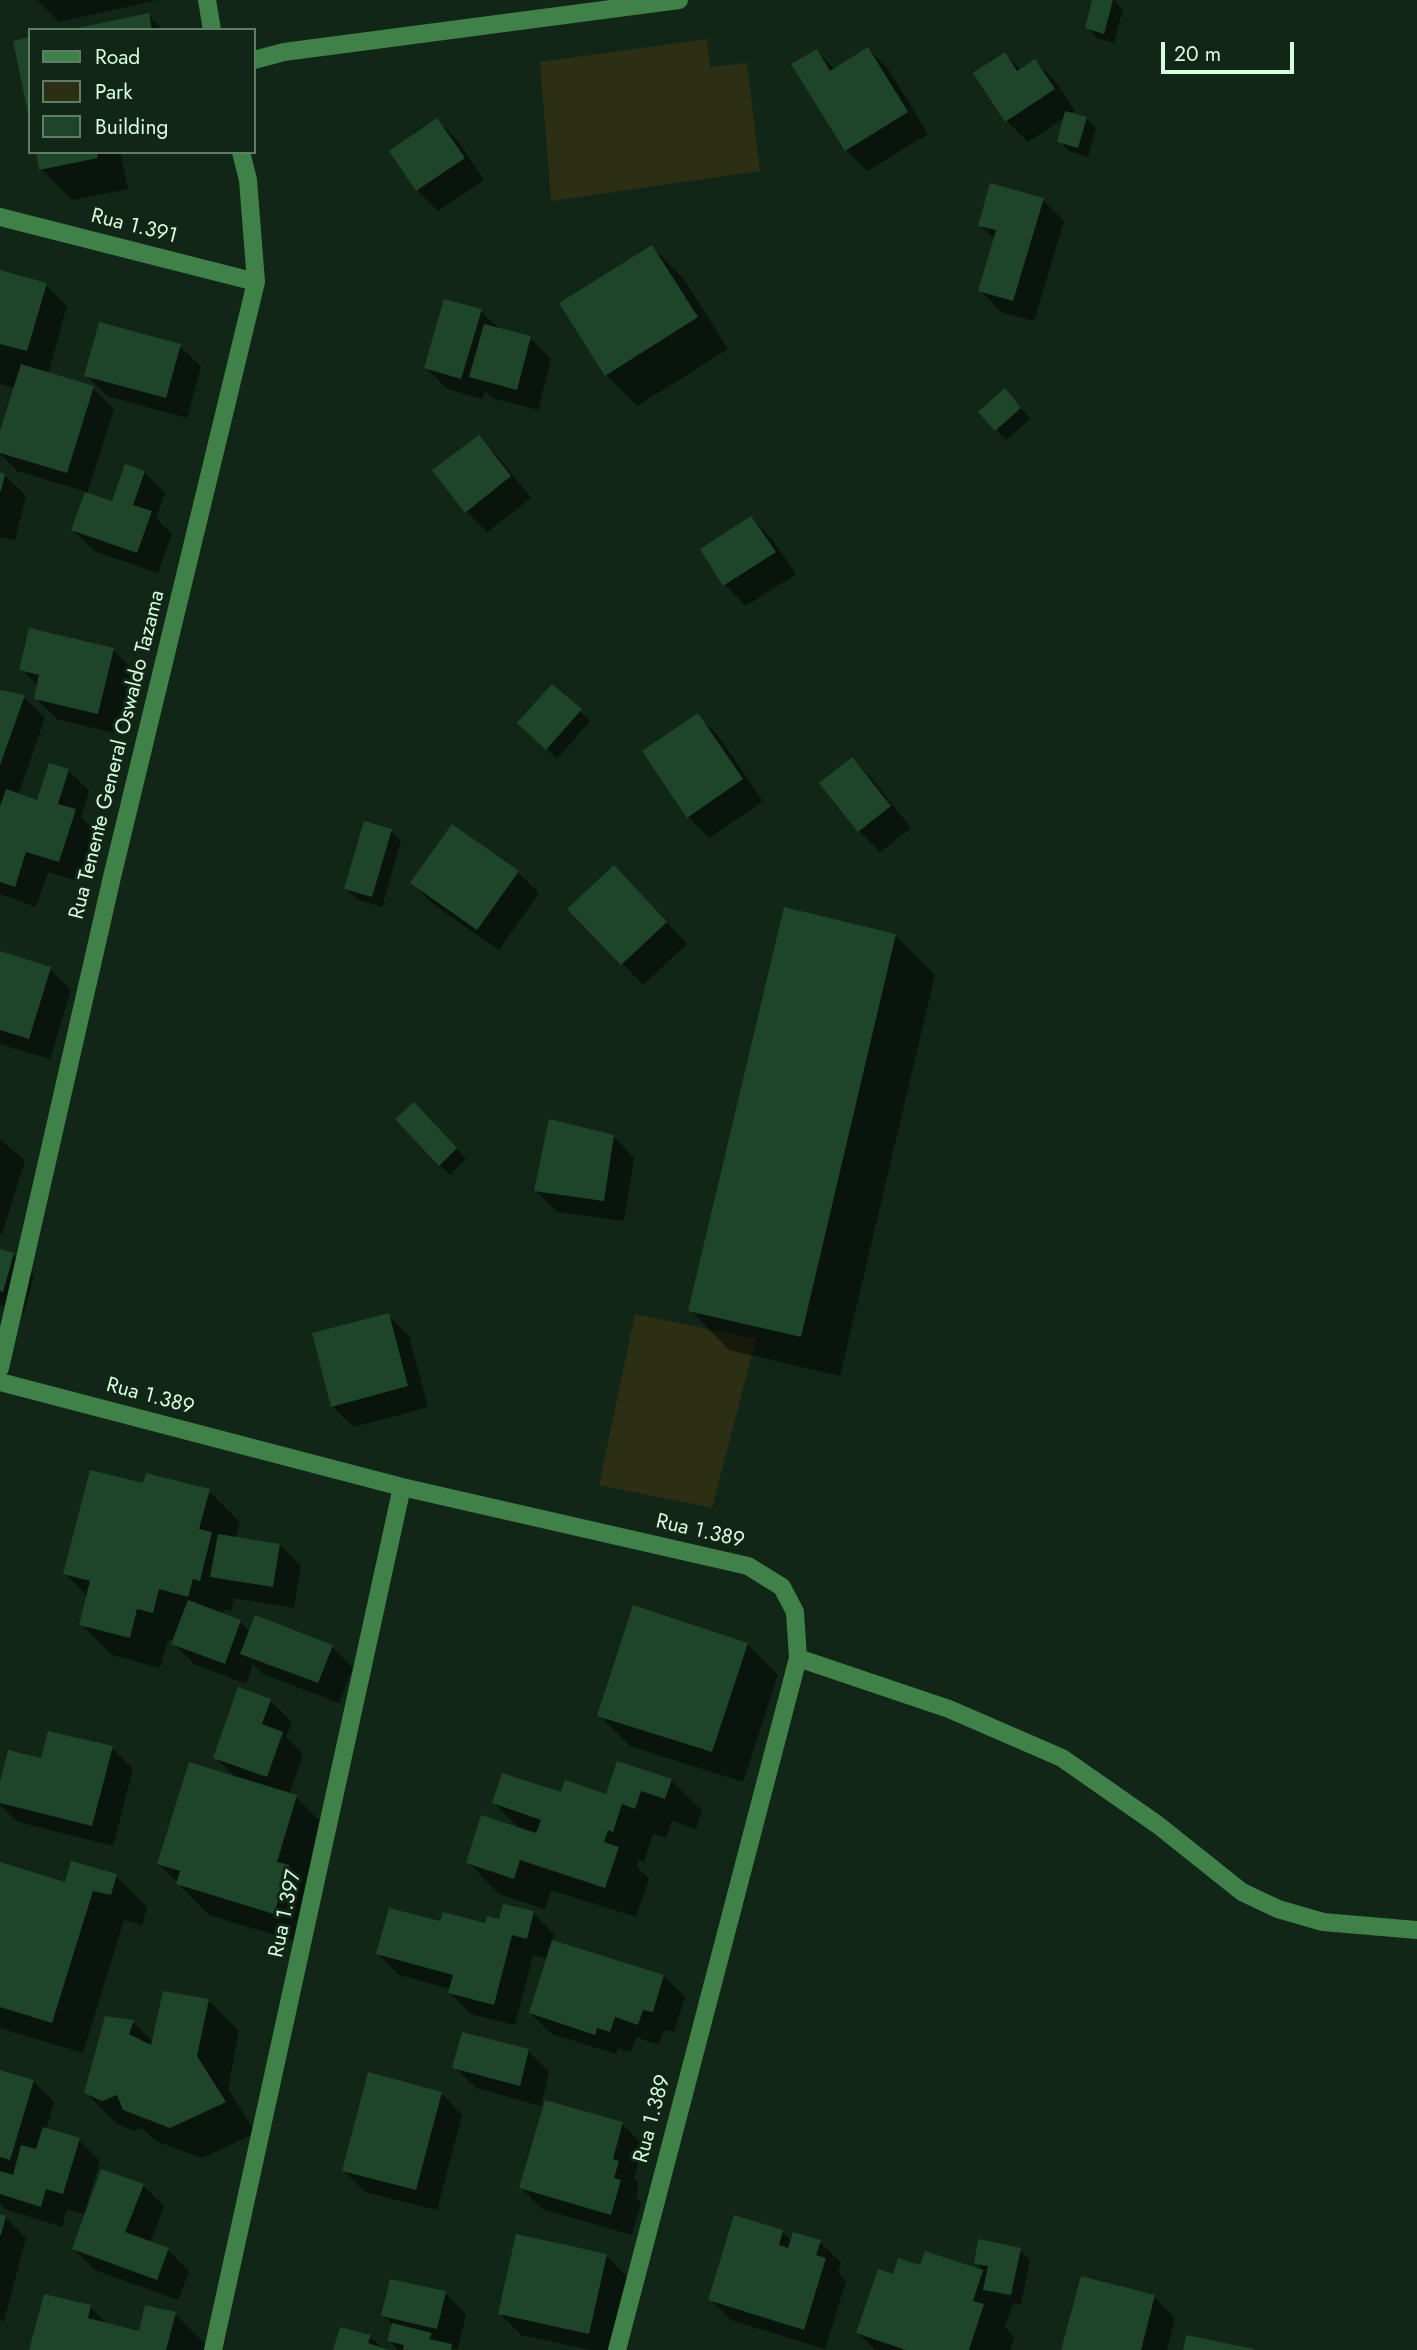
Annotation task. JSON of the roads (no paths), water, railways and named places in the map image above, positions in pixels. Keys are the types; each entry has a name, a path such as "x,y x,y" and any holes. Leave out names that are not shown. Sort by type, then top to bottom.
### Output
{"street":[{"path":"207,0 212,28"},
{"path":"256,59 284,52 679,0"},
{"name":"Rua Tenente General Oswaldo Tazama","path":"0,1368 112,877 256,282 248,180 242,154"},
{"name":"Rua 1.391","path":"0,217 256,282"},
{"name":"Rua 1.389","path":"0,1382 402,1487 748,1566 782,1587 794,1612 797,1658 617,2350"},
{"name":"Rua 1.397","path":"214,2350 402,1487"},
{"path":"797,1658 949,1709 1062,1758 1158,1825 1242,1892 1278,1909 1323,1922 1417,1930"}]}
